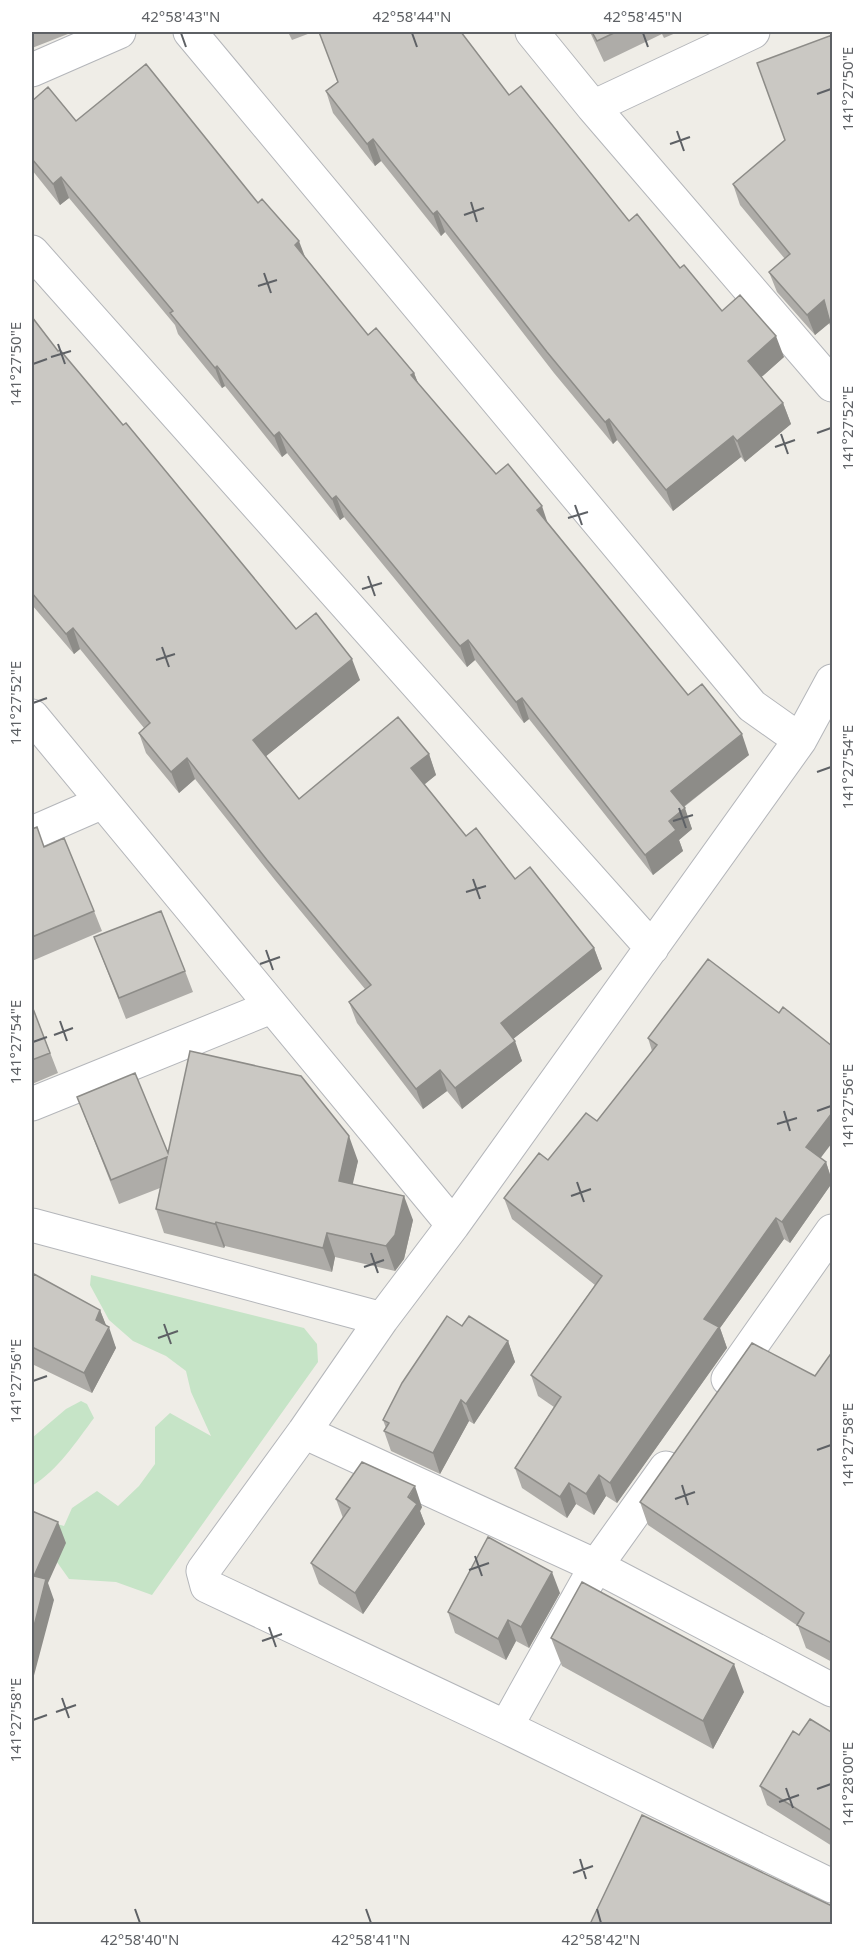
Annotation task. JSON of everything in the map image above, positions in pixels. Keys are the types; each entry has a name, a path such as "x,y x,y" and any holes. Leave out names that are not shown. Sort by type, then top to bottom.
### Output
{"street":[{"path":"32,70 119,32"},
{"path":"190,32 752,706 800,740"},
{"path":"532,32 593,107 832,385"},
{"path":"593,107 753,32"},
{"path":"32,252 652,948"},
{"path":"832,681 800,740 203,1571 207,1586 506,1727 832,1886"},
{"path":"32,716 453,1225"},
{"path":"32,832 103,802"},
{"path":"32,1104 271,1007"},
{"path":"32,1225 382,1319"},
{"path":"711,1403 832,1231"},
{"path":"304,1432 596,1566 832,1689"},
{"path":"506,1727 596,1566 684,1442"}],"green space":[{"path":"91,1275 304,1328 317,1344 318,1362 152,1595 116,1582 69,1579 47,1548 54,1523 64,1526 72,1508 97,1491 118,1506 139,1486 155,1464 155,1427 170,1413 211,1436 191,1392 186,1371 166,1356 133,1341 109,1320 90,1285"},
{"path":"81,1401 87,1404 94,1418 58,1464 32,1486 32,1438 66,1409"}],"building":[{"path":"319,32 461,32 509,95 521,86 629,221 637,214 680,268 684,265 722,311 740,295 776,336 748,361 783,403 737,441 733,436 666,490 609,419 605,422 547,352 437,211 433,214 373,139 367,144 326,91 338,82"},
{"path":"592,32 616,32 597,41"},
{"path":"832,35 832,330 824,300 807,315 769,272 790,254 733,184 785,140 757,63"},
{"path":"146,64 258,203 262,199 299,241 295,245 368,335 376,328 414,373 411,375 496,474 508,464 542,506 537,510 688,695 702,684 742,734 671,791 685,808 669,821 676,830 645,855 522,698 516,702 468,640 460,646 336,496 332,499 279,432 274,436 217,366 215,368 170,313 173,311 61,177 53,184 32,159 32,101 48,87 76,121"},
{"path":"32,317 58,351 60,350 123,425 126,423 296,629 316,613 352,659 253,740 299,799 398,717 429,754 411,768 466,836 476,828 515,879 530,867 594,948 501,1023 515,1041 455,1088 440,1070 416,1089 349,1002 371,985 267,860 187,758 171,772 139,733 150,723 73,628 66,634 32,593"},
{"path":"37,827 44,847 64,838 94,911 32,937 32,829"},
{"path":"161,911 185,971 119,998 94,937"},
{"path":"708,959 779,1013 783,1007 832,1046 832,1113 806,1147 826,1162 782,1222 776,1218 704,1319 719,1327 610,1483 599,1475 586,1494 569,1483 560,1497 515,1468 561,1397 531,1375 602,1276 504,1198 539,1153 548,1160 586,1113 597,1121 657,1045 648,1038"},
{"path":"32,1006 50,1053 32,1060"},
{"path":"190,1051 301,1076 349,1136 339,1181 404,1196 395,1235 386,1246 327,1233 323,1248 156,1209 167,1157 111,1180 77,1097 135,1073 168,1153"},
{"path":"34,1274 100,1310 96,1320 109,1327 84,1373 32,1347 32,1279"},
{"path":"447,1316 462,1326 469,1316 508,1341 466,1404 461,1400 433,1453 384,1431 389,1423 383,1420 402,1383"},
{"path":"752,1343 815,1376 832,1352 832,1643 797,1625 804,1613 640,1502"},
{"path":"362,1462 415,1486 408,1497 417,1504 355,1593 311,1563 350,1508 336,1499"},
{"path":"32,1511 58,1522 34,1576 46,1579 32,1634"},
{"path":"488,1537 552,1572 521,1627 508,1620 498,1639 448,1612"},
{"path":"582,1582 734,1664 703,1721 551,1638"},
{"path":"810,1719 831,1732 832,1730 832,1831 760,1786 793,1731 799,1735"},
{"path":"642,1815 832,1906 830,1924 596,1924 591,1922"}]}
